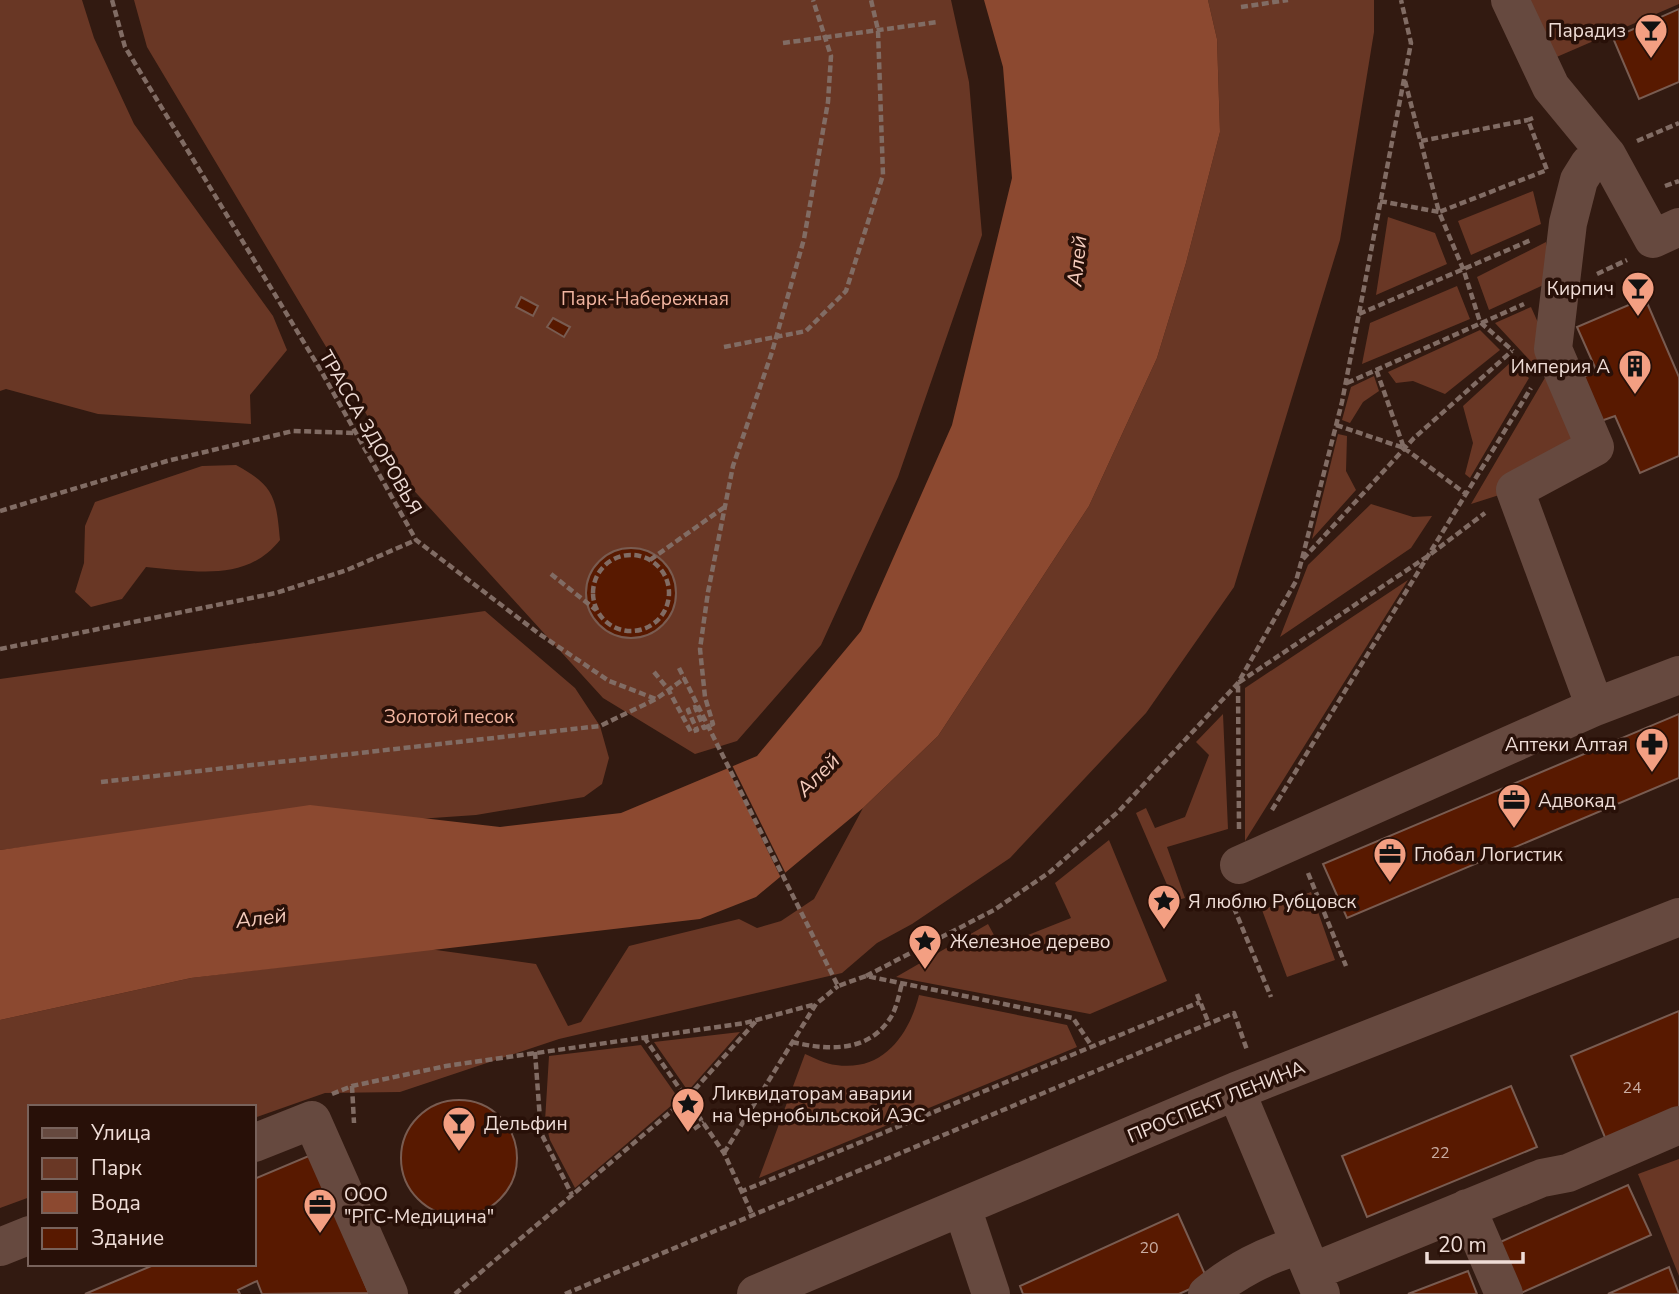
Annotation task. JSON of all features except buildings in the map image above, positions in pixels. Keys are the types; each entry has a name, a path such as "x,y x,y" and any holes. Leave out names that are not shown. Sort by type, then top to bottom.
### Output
{"street":[{"path":"1510,0 1550,87 1607,155 1653,239 1679,227"},
{"path":"1595,707 1515,490 1595,447 1537,354 1561,290 1569,223 1579,180 1589,164 1607,155"},
{"path":"1239,864 1281,828 1679,675"},
{"name":"ПРОСПЕКТ ЛЕНИНА","path":"756,1294 1236,1091 1679,918"},
{"path":"1236,1091 1311,1270"},
{"path":"256,1142 312,1120 389,1294"},
{"path":"1208,1294 1234,1272 1268,1255 1311,1270 1542,1178 1568,1173 1679,1125"},
{"path":"962,1207 991,1294"},
{"path":"1467,1209 1504,1294"},
{"path":"0,1247 28,1236"}],"path":[{"name":"ТРАССА ЗДОРОВЬЯ","path":"0,649 276,593 347,570 416,540 357,433 125,47 112,0"},
{"path":"654,672 668,689 691,732 697,730 688,710 695,707 704,727 713,724 705,696 700,649 708,592 733,466 772,352 804,239 828,102 831,56 813,0"},
{"path":"724,347 806,331 846,291 883,175 878,30 871,0"},
{"path":"1241,7 1288,0"},
{"path":"724,1153 816,1004 838,986 866,976 994,910 1050,872 1119,811 1238,682 1296,581 1336,425 1411,43 1401,0"},
{"path":"783,43 938,22"},
{"path":"1346,966 1281,828 1428,556 1466,494 1537,354 1512,351 1480,322 1464,271 1439,212 1404,78"},
{"path":"1421,141 1528,120 1566,106"},
{"path":"1380,201 1439,212 1547,170 1528,120"},
{"path":"1607,155 1678,125"},
{"path":"1359,314 1464,271 1569,223"},
{"path":"1346,383 1480,322 1621,263"},
{"path":"1303,559 1404,448 1512,351"},
{"path":"1376,369 1404,448"},
{"path":"1336,425 1404,448 1466,494"},
{"path":"0,511 167,461 293,431 357,433"},
{"path":"1238,682 1428,556 1515,490"},
{"path":"650,560 726,506"},
{"path":"416,540 538,633 609,681 656,699"},
{"path":"551,574 597,611 605,621 629,631 641,630 661,617 669,594 668,582 650,560 633,555 608,562 594,584 597,611"},
{"path":"679,668 710,725 838,986"},
{"path":"101,782 600,726 656,699 685,678"},
{"path":"1238,682 1239,864 1234,908 1271,997"},
{"path":"866,976 1073,1018 1093,1048"},
{"path":"792,1042 820,1048 870,1041 891,1019 902,983"},
{"path":"1196,994 1209,1024"},
{"path":"740,1192 1200,1002"},
{"path":"323,1098 352,1086 446,1066 757,1020 816,1004"},
{"path":"565,1294 1234,1013"},
{"path":"455,1294 687,1098 757,1020"},
{"path":"644,1037 724,1153 753,1216"},
{"path":"535,1052 541,1132 572,1195"},
{"path":"694,1129 704,1122"}],"green space":[{"path":"0,0 82,0 94,38 134,124 273,316 287,350 250,395 251,424 98,414 6,389 0,391"},
{"name":"Парк-Набережная","path":"134,0 951,0 969,82 982,235 898,477 821,645 737,741 695,754 603,698 408,484 147,47"},
{"path":"1208,0 1374,0 1374,32 1340,240 1234,587 1146,713 1010,858 912,924 877,943 842,973 559,1039 400,1092 325,1093 256,1117 256,1105 28,1105 28,1198 0,1208 0,1020 191,978 429,949 536,964 568,1026 581,1022 629,946 739,919 757,928 781,921 814,899 863,808 938,736 1089,506 1157,358 1186,263 1220,132 1217,39"},
{"path":"1527,0 1679,0 1679,4 1552,59"},
{"path":"1533,191 1541,224 1471,255 1458,221"},
{"path":"1388,217 1435,233 1447,264 1376,295"},
{"path":"1546,242 1552,281 1489,310 1477,277"},
{"path":"1457,286 1470,319 1362,364 1370,323"},
{"path":"1531,307 1548,345 1536,367 1495,323"},
{"path":"1480,330 1500,350 1445,394 1413,381 1396,383 1388,372"},
{"path":"1556,359 1583,425 1560,461 1515,490 1471,504"},
{"path":"1511,362 1529,378 1470,478 1465,474 1473,443 1463,406"},
{"path":"1374,376 1379,391 1363,402 1350,423 1342,420 1351,387"},
{"path":"1338,434 1347,436 1346,471 1356,490 1312,539"},
{"path":"236,465 259,480 275,503 280,540 266,554 251,563 218,571 146,567 122,599 91,607 75,592 84,563 85,526 95,502 202,466"},
{"path":"1371,504 1413,517 1432,516 1411,548 1280,637 1308,565"},
{"path":"1408,580 1245,841 1245,688"},
{"name":"Золотой песок","path":"485,611 575,688 600,726 609,758 602,784 584,797 476,815 39,845 0,850 0,679"},
{"path":"1223,714 1228,829 1167,847 1185,898 1174,901 1136,813 1146,808 1155,828 1185,817 1209,755 1196,742"},
{"path":"1109,840 1167,981 1090,1014 896,977 988,924 1000,946 1071,918 1055,883"},
{"path":"1311,892 1335,960 1287,977 1262,910"},
{"path":"919,995 1067,1025 1077,1047 759,1178 805,1054 832,1064 853,1066 867,1063 891,1048 901,1037"},
{"path":"740,1032 688,1091 654,1042"},
{"path":"641,1045 679,1099 575,1188 550,1140 545,1121 549,1056"},
{"path":"1679,1159 1679,1276 1638,1174"}],"water":[{"name":"Алей","path":"984,0 1208,0 1217,39 1220,132 1186,263 1157,358 1089,506 938,736 863,808 756,897 700,919 191,978 0,1020 0,850 310,805 500,827 621,813 757,756 861,631 952,425 1012,178 1003,67"}],"pier":[{"path":"731,763 787,876 782,880 726,765"}],"place":[{"name":"Парадиз","path":"1651,60"},
{"name":"Кирпич","path":"1638,318"},
{"name":"Империя А","path":"1635,396"},
{"name":"Аптеки Алтая","path":"1652,774"},
{"name":"Адвокад","path":"1514,830"},
{"name":"Глобал Логистик","path":"1390,884"},
{"name":"Я люблю Рубцовск","path":"1164,931"},
{"name":"Железное дерево","path":"925,971"},
{"name":"Ликвидаторам аварии на Чернобыльской АЭС","path":"688,1134"},
{"name":"Дельфин","path":"459,1153"},
{"name":"ООО \"РГС-Медицина\"","path":"320,1235"}]}
